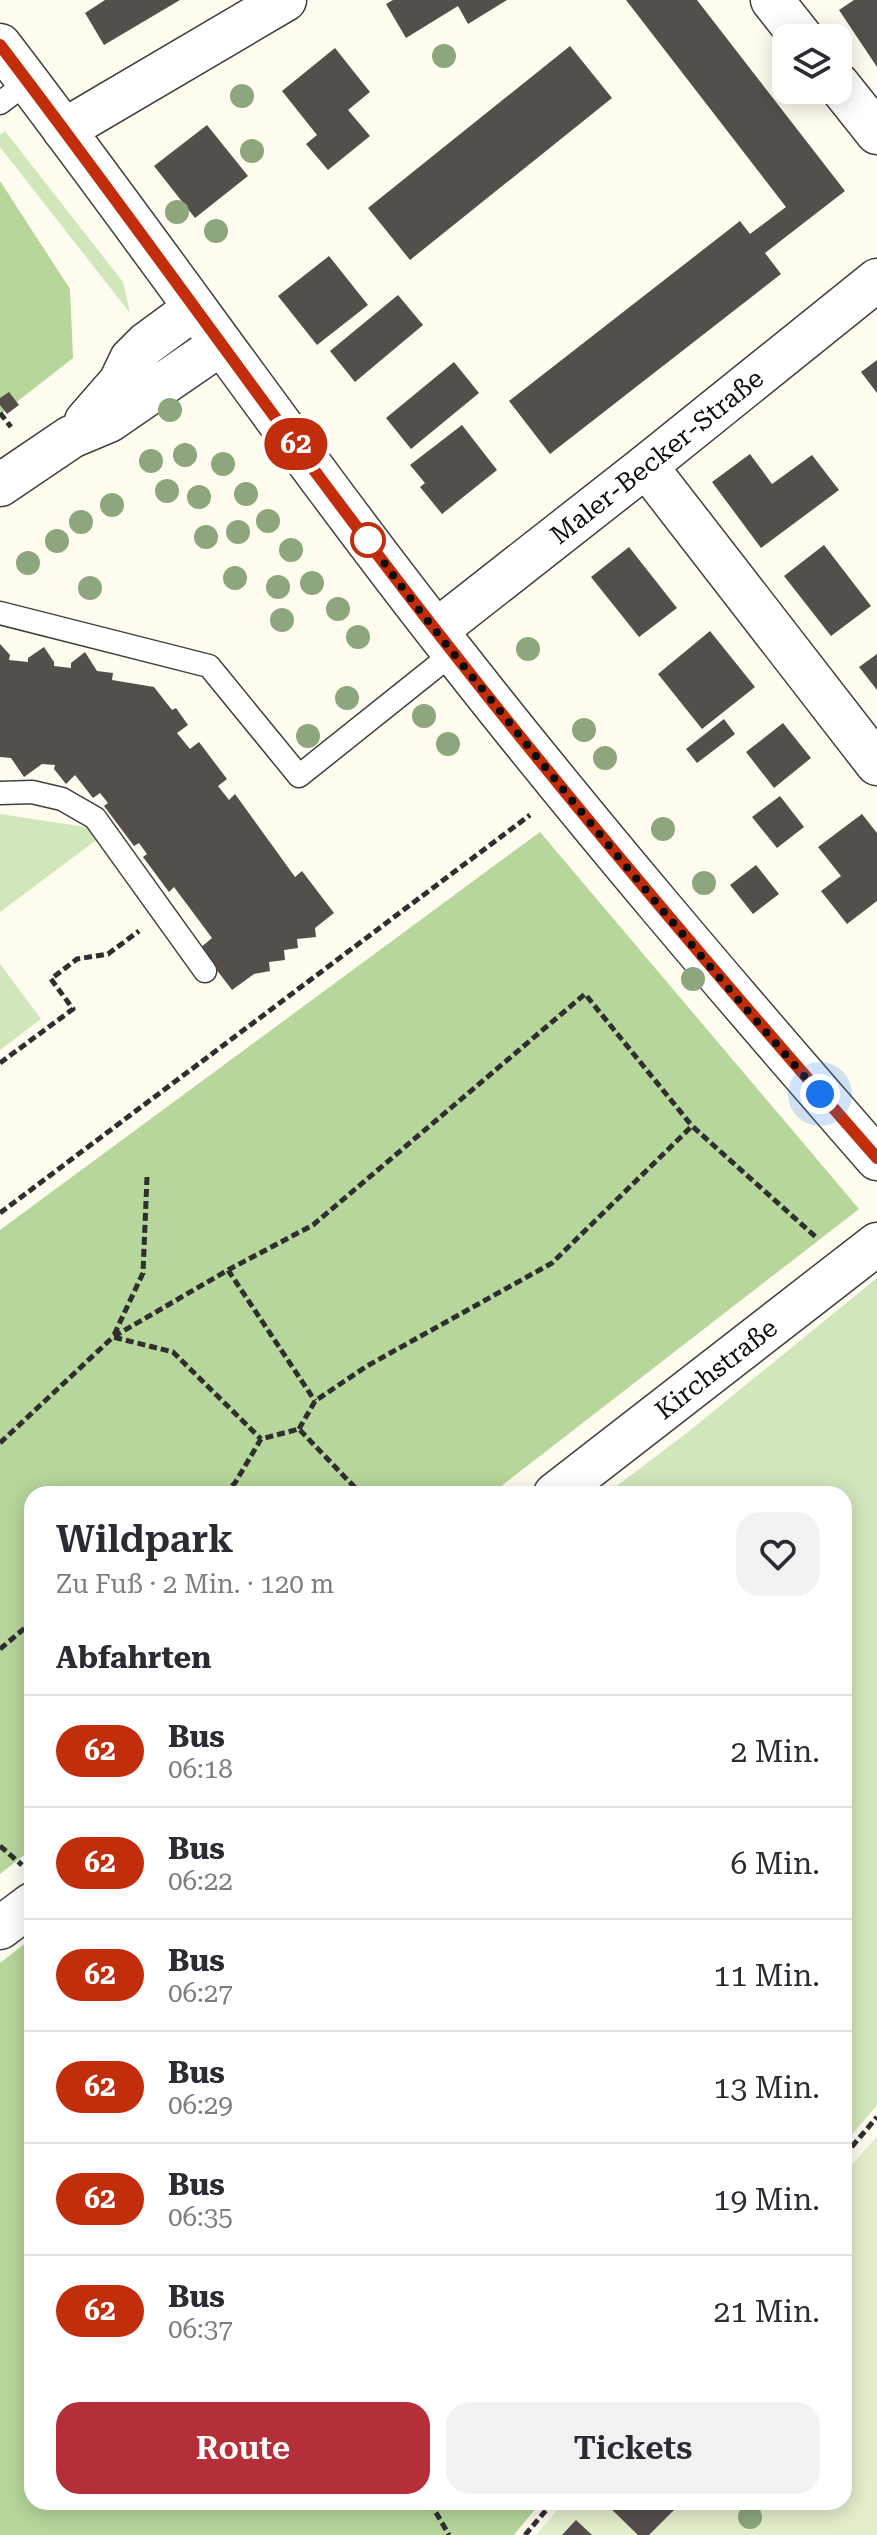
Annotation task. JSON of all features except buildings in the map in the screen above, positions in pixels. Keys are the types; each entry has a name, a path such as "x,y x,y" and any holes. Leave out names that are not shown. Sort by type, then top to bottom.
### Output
{"street":[{"path":"64,130 285,0"},
{"path":"772,0 791,24"},
{"path":"0,45 14,93 64,130 445,641 726,987 877,1159"},
{"path":"852,102 877,133"},
{"name":"Maler-Becker-Straße","path":"445,641 646,466 877,280"},
{"path":"71,437 120,382 131,359 195,308"},
{"path":"0,485 71,437 109,421 221,344"},
{"path":"646,466 877,764"},
{"name":"Kirchstraße","path":"565,1486 877,1244"},
{"path":"0,1928 24,1895"}],"lane":[{"path":"0,613 209,666 299,776 445,641"},
{"path":"0,793 32,792 62,799 95,818 205,971"}],"path":[{"path":"0,413 11,428 6,433"},
{"path":"0,1213 534,812"},
{"path":"0,1063 73,1009 51,979 77,959 108,954 164,913"},
{"path":"0,1443 113,1337 313,1225 585,994 692,1126 828,1248"},
{"path":"232,1486 261,1439 299,1429 315,1401 367,1366 552,1263 692,1126"},
{"path":"113,1337 143,1273 147,1177"},
{"path":"228,1270 315,1401"},
{"path":"113,1337 173,1352 261,1439"},
{"path":"299,1429 353,1486"},
{"path":"0,1649 24,1629"},
{"path":"0,1846 24,1879"},
{"path":"852,2147 877,2117"},
{"path":"435,2510 449,2535"},
{"path":"525,2535 546,2510"}],"green space":[{"path":"5,131 123,282 130,313 0,147 0,135"},
{"path":"0,181 70,289 73,358 0,415"},
{"path":"0,814 92,828 99,838 0,912"},
{"path":"540,832 859,1209 501,1486 24,1486 24,1855 0,1874 0,1230"},
{"path":"0,964 41,1019 0,1050"},
{"path":"877,1278 877,2105 852,2135 852,1486 617,1486"},
{"path":"24,1944 24,2510 534,2510 514,2535 0,2535 0,1963"},
{"path":"877,2136 877,2535 536,2535 557,2510 852,2510 852,2165"}],"bus line":[{"name":"62","path":"0,45 277,422 453,653 726,987 877,1158"}],"route":[{"path":"368,540 453,653 562,788 726,987 820,1094"}]}
